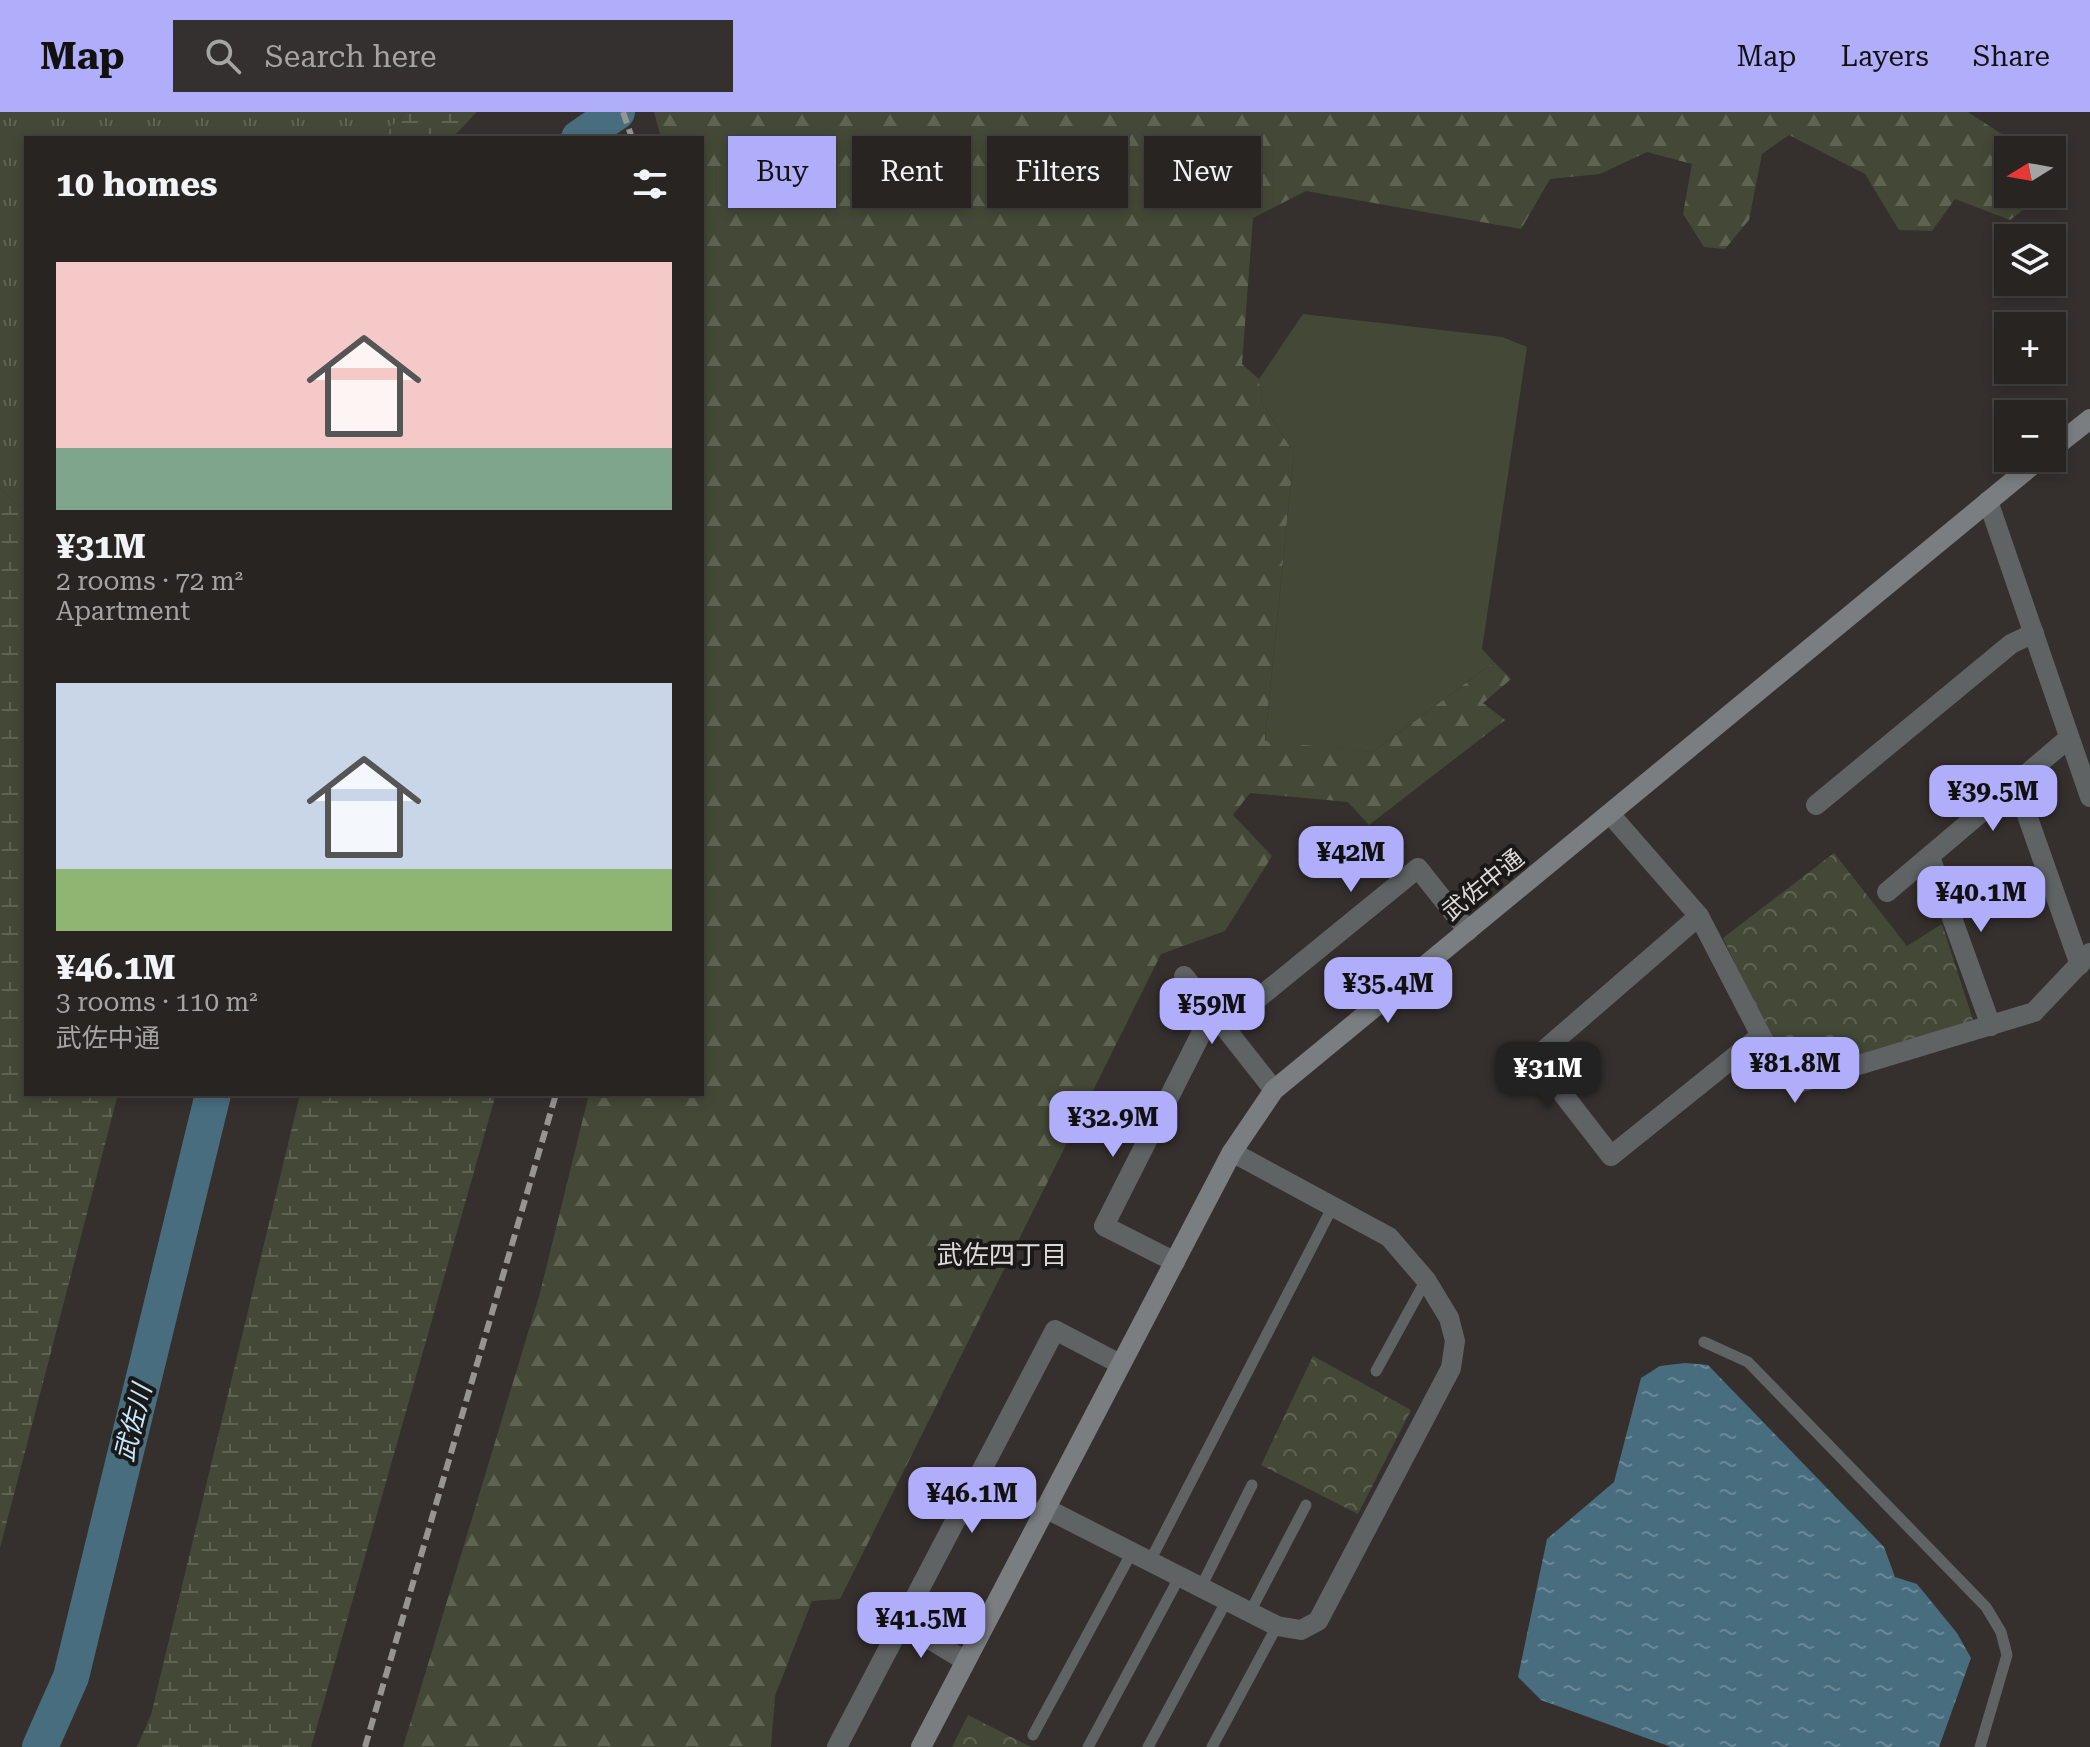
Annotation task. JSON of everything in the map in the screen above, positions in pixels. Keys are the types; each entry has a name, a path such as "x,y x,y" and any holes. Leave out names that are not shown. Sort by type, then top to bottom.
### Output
{"street":[{"path":"2066,438 2090,419"},
{"name":"武佐中通","path":"921,1747 1232,1152 1274,1090 2024,472"},
{"path":"1988,501 2090,797"},
{"path":"1816,805 2011,644 2034,633"},
{"path":"1887,892 2069,738"},
{"path":"1610,814 1699,916 1759,1037 1783,1078 1799,1083 2034,1012 2085,959 2016,784"},
{"path":"1930,857 1991,1026"},
{"path":"1175,1262 1104,1226 1218,1019 1418,868 1468,931"},
{"path":"1699,916 1535,1058 1611,1156 1759,1037"},
{"path":"1184,976 1274,1090"},
{"path":"1045,1508 1277,1626 1301,1630 1318,1621 1451,1368 1455,1341 1449,1318 1426,1280 1389,1237 1232,1152"},
{"path":"837,1747 1055,1330 1120,1364"},
{"path":"901,1622 964,1660"}],"lane":[{"path":"1033,1735 1141,1556 1333,1206"},
{"path":"1376,1371 1426,1280"},
{"path":"1704,1342 1748,1362 1986,1607 2001,1632 2007,1655 1980,1747"},
{"path":"1201,1587 1252,1485"},
{"path":"1250,1612 1306,1505"},
{"path":"1088,1747 1180,1576"},
{"path":"1148,1747 1227,1600"},
{"path":"1212,1747 1277,1626"}],"green space":[{"path":"0,112 405,112 384,136 24,136 24,510 0,489"},
{"path":"405,112 477,112 454,136 384,136"},
{"path":"654,112 1968,112 2005,136 1994,136 1994,208 2025,208 2010,220 1955,199 1932,231 1899,230 1865,174 1789,135 1762,154 1749,220 1725,249 1704,247 1683,214 1692,164 1647,152 1600,174 1550,179 1521,229 1306,191 1253,218 1242,364 1259,379 1262,403 1294,453 1265,740 1373,752 1494,662 1511,679 1483,703 1505,720 1369,825 1348,802 1250,793 1233,815 1272,856 1225,931 1161,954 840,1599 812,1601 775,1696 771,1747 403,1747 540,1293 589,1096 704,1096 704,136 660,136"},
{"path":"1303,314 1502,337 1527,347 1482,649 1494,662 1373,752 1265,741 1294,453 1262,403 1259,379"},
{"path":"0,489 24,510 24,1096 117,1096 0,1548"},
{"path":"1834,853 1907,946 1942,924 1973,1020 1810,1075 1783,1067 1723,938"},
{"path":"300,1096 495,1096 311,1747 137,1747 151,1715"},
{"path":"1313,1356 1411,1410 1358,1514 1261,1465"},
{"path":"968,1715 1031,1747 952,1747"}],"water":[{"path":"1685,1363 1708,1365 1884,1547 1895,1577 1917,1584 1957,1633 1971,1658 1939,1747 1671,1747 1541,1700 1518,1677 1547,1539 1614,1482 1641,1378 1660,1366"}],"waterway":[{"name":"武佐川","path":"582,136 617,112"},
{"name":"武佐川","path":"40,1747 71,1677 213,1096"}],"railway":[{"path":"623,112 631,136"},
{"path":"365,1747 555,1096"}],"district":[{"name":"武佐四丁目","path":"1002,1255"}]}
